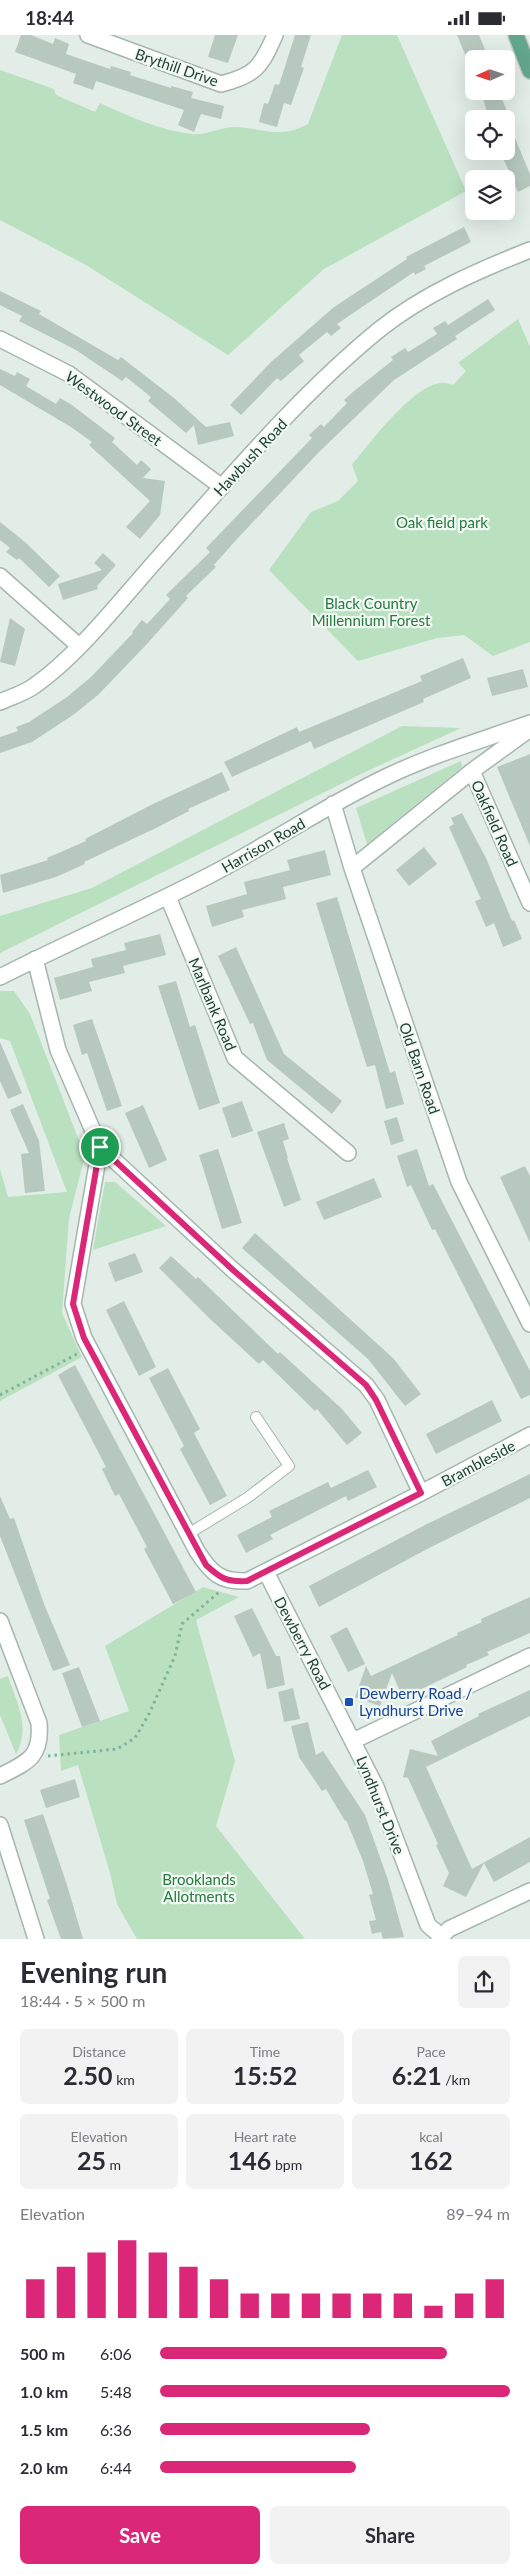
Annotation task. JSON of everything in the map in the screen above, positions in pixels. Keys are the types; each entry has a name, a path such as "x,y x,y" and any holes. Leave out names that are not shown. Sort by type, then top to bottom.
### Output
{"main road":[{"path":"516,35 530,71"}],"street":[{"name":"Brythill Drive","path":"88,35 222,84 244,78 262,63 275,35"},
{"name":"Hawbush Road","path":"0,701 34,687 78,646 222,487 317,386 381,328 419,303 469,276 530,250"},
{"name":"Westwood Street","path":"0,339 69,374 222,487"},
{"path":"0,576 78,646"},
{"name":"Harrison Road","path":"0,977 168,897 231,864 333,803 390,775 447,752 530,723"},
{"path":"352,868 472,771 530,729"},
{"name":"Oakfield Road","path":"472,771 530,903"},
{"name":"Old Barn Road","path":"333,803 352,868 459,1181 530,1324"},
{"name":"Marlbank Road","path":"168,897 235,1057 348,1153"},
{"path":"35,959 58,1050 100,1147 233,1270 366,1385 376,1400 421,1493"},
{"path":"100,1147 73,1304 89,1347 188,1534 206,1565 216,1575 231,1581"},
{"name":"Brambleside","path":"231,1581 247,1581 266,1572 530,1435"},
{"name":"Dewberry Road","path":"266,1572 353,1741"},
{"path":"0,1621 39,1723 38,1749 32,1758 0,1776"},
{"name":"Lyndhurst Drive","path":"440,1937 428,1925 376,1787 353,1741 530,1656"},
{"path":"0,1825 36,1939"},
{"path":"440,1937 449,1929 530,1891"}],"lane":[{"path":"188,1534 247,1498 289,1466 256,1417"}],"path":[{"path":"0,1395 89,1347"},
{"path":"32,1758 117,1749 135,1738 149,1714 175,1655 182,1624 231,1581"}],"green space":[{"path":"342,35 397,35 465,192 324,269 228,355 86,265 0,220 0,70 54,89 56,95 95,112 100,103 144,122 179,132 197,134 237,127 281,132 298,129 308,124"},
{"name":"Oak field park","path":"518,319 530,347 530,642 493,656 464,635 437,638 358,661 269,570 311,512 338,501 358,481 352,465 392,417 405,404 430,386 443,383 453,385 466,371 458,363"},
{"path":"402,726 461,728 363,773 0,953 0,916 92,888"},
{"path":"461,761 462,767 367,844 356,808"},
{"path":"0,991 14,991 30,1014 85,1156 69,1218 62,1313 82,1357 0,1401 0,1169 8,1197 67,1192 10,1041 0,1038"},
{"path":"105,1182 115,1182 166,1226 93,1250"},
{"name":"Brooklands Allotments","path":"203,1587 239,1597 196,1620 235,1761 216,1826 305,1939 137,1939 117,1904 110,1873 78,1765 61,1771 59,1735 129,1711 105,1646"},
{"path":"8,1676 21,1715 22,1724 20,1744 16,1754 0,1715 0,1679"}],"building":[{"path":"21,35 31,35 53,44 55,38 69,44 66,54 110,69 111,66 131,72 130,75 171,88 171,86 193,92 191,98 224,106 221,119 201,114 194,132 178,125 184,110 96,81 93,90 73,83 76,74 15,52"},
{"path":"215,35 238,35 228,63 208,57"},
{"path":"295,35 311,35 301,67 304,68 291,105 284,103 277,127 259,122 264,103 268,104 275,84 279,85"},
{"path":"457,35 479,35 485,50 465,50 465,54"},
{"path":"484,100 503,100 506,110 486,110"},
{"path":"515,138 530,174 530,186 518,192 515,185 515,170 508,170 504,160 515,160"},
{"path":"464,227 471,242 424,266 426,269 415,275 414,272 337,324 341,328 331,336 327,332 299,355 304,361 281,381 277,378 241,415 230,405 271,362 334,307 407,259 406,257"},
{"path":"0,291 41,311 39,314 118,360 121,357 174,398 206,427 230,422 234,436 198,445 194,425 186,433 148,401 151,397 126,377 122,381 76,350 19,321 22,316 0,305"},
{"path":"488,299 495,310 455,336 457,339 394,380 319,452 237,539 214,565 216,567 186,596 188,598 98,695 73,715 32,742 0,753 0,737 18,731 16,727 29,722 67,697 91,677 133,633 142,620 147,624 170,599 166,595 210,552 206,548 312,438 309,435 321,424 324,427 347,403 344,400 393,360 391,357 405,348 408,352 437,334 433,328 445,321 448,325"},
{"path":"0,369 15,376 17,372 30,379 26,386 56,404 60,398 72,405 115,438 112,442 137,465 141,460 151,469 143,478 165,481 160,515 140,539 126,527 150,501 89,445 92,442 71,427 0,385"},
{"path":"0,522 25,542 60,576 49,587 19,558 17,560 6,552 10,548 0,540"},
{"path":"103,553 116,565 97,586 98,589 63,600 58,584 102,570 94,563"},
{"path":"10,618 25,629 15,666 0,662"},
{"path":"463,658 471,678 423,699 424,702 314,749 311,741 232,777 224,762 297,727 299,732 422,681 420,676"},
{"path":"523,669 528,687 492,696 487,678"},
{"path":"530,754 530,846 497,767"},
{"path":"222,772 230,790 188,809 189,811 156,828 84,862 85,864 56,877 3,893 0,875 48,860 47,858 86,841 85,839 153,804"},
{"path":"462,813 486,858 512,921 514,920 522,939 503,947 494,923 486,927 475,901 481,899 449,827 454,824 451,818"},
{"path":"424,847 437,864 409,886 396,870"},
{"path":"325,850 331,875 283,887 286,899 242,910 244,917 212,927 206,906 247,894 244,882 290,870 287,860"},
{"path":"337,897 390,1073 395,1071 404,1104 386,1109 375,1065 367,1067 316,903"},
{"path":"160,934 166,955 123,966 125,973 89,982 92,991 60,1000 54,978 93,967 91,959 126,950 124,943"},
{"path":"236,947 284,1054 342,1101 332,1114 267,1060 253,1023 250,1024 218,956"},
{"path":"176,981 190,1027 195,1025 220,1103 199,1110 158,986"},
{"path":"92,1019 122,1106 107,1111 87,1053 82,1055 73,1025"},
{"path":"0,1042 22,1093 8,1099 0,1081"},
{"path":"242,1101 253,1131 232,1138 222,1108"},
{"path":"23,1104 39,1141 45,1191 25,1193 21,1154 29,1153 10,1110"},
{"path":"143,1105 167,1160 149,1168 125,1113"},
{"path":"397,1117 404,1141 391,1145 384,1121"},
{"path":"284,1123 289,1139 283,1141 301,1200 284,1207 257,1132"},
{"path":"218,1149 242,1223 222,1229 199,1155"},
{"path":"417,1149 429,1186 433,1184 530,1371 530,1395 521,1399 435,1229 432,1230 411,1185 407,1187 397,1156"},
{"path":"525,1166 530,1176 530,1243 500,1177"},
{"path":"374,1178 382,1197 324,1220 316,1202"},
{"path":"255,1233 393,1358 421,1394 405,1406 368,1359 242,1248"},
{"path":"135,1253 143,1272 115,1282 108,1263"},
{"path":"171,1256 196,1279 198,1277 278,1354 280,1352 342,1409 362,1433 347,1445 317,1409 315,1411 263,1360 259,1364 209,1318 159,1268"},
{"path":"124,1301 156,1367 139,1376 106,1310"},
{"path":"75,1365 196,1592 173,1604 144,1549 147,1547 119,1494 115,1496 102,1469 106,1467 58,1375"},
{"path":"168,1368 200,1429 194,1433 227,1496 210,1505 180,1449 184,1446 149,1378"},
{"path":"492,1400 502,1421 436,1454 426,1434"},
{"path":"368,1470 377,1487 348,1501 346,1496 270,1535 273,1539 246,1553 237,1535 272,1517 269,1511 328,1482 331,1488"},
{"path":"530,1474 530,1498 429,1548 319,1607 309,1586 425,1525"},
{"path":"0,1496 10,1519 14,1518 44,1604 70,1665 53,1671 0,1536"},
{"path":"530,1597 530,1633 487,1652 489,1655 403,1698 392,1673 380,1706 355,1697 366,1666 371,1676 458,1635 457,1633 482,1622 481,1619"},
{"path":"252,1608 276,1656 280,1656 285,1685 267,1689 260,1653 253,1657 234,1616"},
{"path":"347,1627 365,1664 348,1672 330,1636"},
{"path":"79,1667 100,1721 82,1727 62,1673"},
{"path":"293,1688 300,1719 284,1722 278,1692"},
{"path":"530,1690 530,1716 426,1767 472,1869 530,1837 530,1862 494,1882 484,1863 466,1897 443,1886 449,1873 408,1778 403,1777 410,1749 438,1756 431,1741 479,1716 478,1714"},
{"path":"308,1722 316,1755 323,1751 365,1815 388,1880 404,1937 383,1939 381,1932 372,1934 369,1921 376,1920 369,1895 373,1894 363,1861 346,1820 326,1789 322,1791 299,1757 291,1726"},
{"path":"75,1779 80,1797 46,1808 40,1790"},
{"path":"43,1814 83,1939 61,1939 47,1900 50,1899 24,1820"}],"place":[{"name":"Dewberry Road / Lyndhurst Drive","path":"349,1702"}],"route":[{"path":"100,1147 233,1270 366,1385 376,1400 421,1493 247,1581 231,1581 216,1575 206,1565 84,1338 73,1304 74,1287 88,1223 100,1147"}],"park label":[{"name":"Black Country Millennium Forest","path":"371,612"}]}
